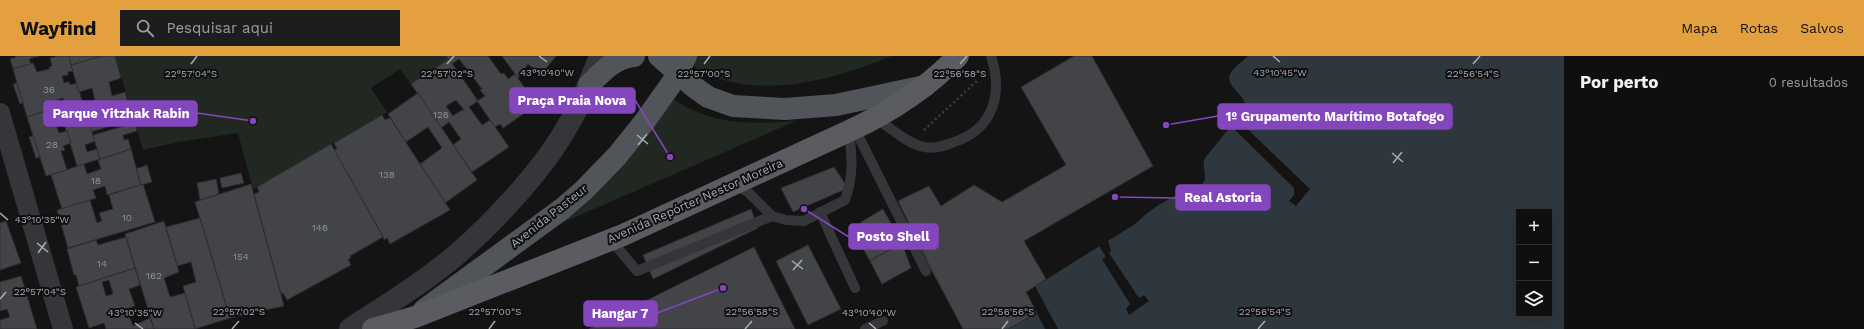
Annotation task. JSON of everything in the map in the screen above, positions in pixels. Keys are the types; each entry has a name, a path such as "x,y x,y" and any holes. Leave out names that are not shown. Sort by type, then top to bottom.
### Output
{"highway":[{"name":"Avenida Repórter Nestor Moreira","path":"415,317 611,240 852,130 875,118 925,86 958,56"},
{"name":"Avenida Pasteur","path":"373,329 415,317"}],"main road":[{"path":"588,85 610,65 625,57 634,56"},
{"path":"664,58 700,92 716,101 733,106 785,108 836,105 925,86"},
{"name":"Avenida Pasteur","path":"415,317 546,221 584,190 617,156 645,121 674,80 664,58"}],"street":[{"path":"350,329 423,281 457,254 482,231 507,204 552,151 574,116 600,56"},
{"path":"0,113 63,329"}],"lane":[{"path":"875,118 923,147 936,148 960,140 982,126 991,115 996,96 994,66 991,56"},
{"path":"733,184 748,192 772,216 786,220 804,221 846,200 853,167 852,130"},
{"path":"852,130 926,271"},
{"path":"820,212 855,288"},
{"path":"611,240 636,271 772,216"},
{"path":"865,329 883,321"}],"path":[{"path":"911,141 994,66"}],"shaded area":[{"path":"115,56 446,56 449,59 411,84 400,69 371,88 387,112 253,189 238,133 178,142 143,150"},
{"path":"690,56 892,56 842,74 816,80 761,86 735,83 710,75 687,62"},
{"path":"1248,56 1564,56 1564,329 1008,329 1037,313 1026,292 1135,224 1159,205 1203,183 1205,177 1205,158 1245,109 1244,100 1230,83 1229,79 1230,74"},
{"path":"671,98 702,114 731,121 762,123 796,121 564,222"}],"pier":[{"path":"1237,119 1310,189 1296,206 1289,201 1294,195 1294,188 1231,126"},
{"path":"1108,241 1111,251 1109,253 1139,298 1144,295 1149,301 1129,315 1126,309 1130,304 1102,259 1106,257 1099,246"},
{"path":"1035,286 1058,329 1045,329 1026,292"}],"building":[{"path":"15,56 39,56 29,59 31,64 13,69 10,59 16,57"},
{"path":"69,56 73,71 68,72 68,75 62,76 64,83 69,82 70,85 77,83 82,101 65,106 63,98 43,104 45,111 27,117 13,69 33,63 37,72 50,69 49,67 52,66 50,58"},
{"path":"69,56 102,56 71,65"},
{"path":"102,56 115,56 121,78 109,82 112,96 125,92 133,119 91,132 82,103 95,100 92,88 79,92 71,65"},
{"path":"446,56 488,56 501,74 504,73 508,79 515,74 534,101 529,105 532,108 503,128 500,124 495,127 477,101 485,96 480,90 482,89 459,59 452,64"},
{"path":"502,56 556,56 541,75 528,64 518,78"},
{"path":"1074,56 1092,56 1153,166 1024,241 1046,279 1026,292 1037,313 1008,329 963,329 931,269 898,201 929,186 941,206 974,185 1002,202 1066,165 1021,87"},
{"path":"449,59 478,101 469,107 482,125 490,120 509,147 472,172 453,145 461,139 449,122 441,128 411,84","holes":["456,100 464,110 453,116 446,106"]},
{"path":"17,83 23,103 20,104 13,84"},
{"path":"418,93 477,180 445,203 420,164 442,148 428,127 406,142 388,114"},
{"path":"82,101 84,110 74,113 77,122 87,118 95,141 85,145 87,152 97,149 100,159 77,166 59,107"},
{"path":"49,110 52,122 55,121 59,133 67,131 71,143 63,146 65,150 61,151 67,170 46,176 27,117"},
{"path":"382,115 385,120 390,118 450,210 390,244 387,238 384,240 334,150 337,149 334,143"},
{"path":"135,123 137,131 123,135 124,140 128,139 131,149 100,159 93,135"},
{"path":"33,136 40,157 36,158 29,137"},
{"path":"331,144 383,237 350,256 351,258 348,259 351,265 287,300 283,293 281,294 254,194 259,192 257,187"},
{"path":"131,149 141,185 107,195 105,186 93,190 96,198 62,209 51,175 84,164 87,174 101,169 98,160"},
{"path":"147,165 152,182 141,185 136,169"},
{"path":"834,167 848,188 793,212 781,188"},
{"path":"241,173 244,183 222,188 220,178"},
{"path":"216,179 219,194 200,200 197,183"},
{"path":"143,184 155,222 68,248 57,210 90,200 97,223 102,221 99,213 113,209 109,195"},
{"path":"251,184 284,306 230,318 195,202"},
{"path":"751,209 758,228 653,279 643,255"},
{"path":"883,209 902,243 870,261 856,236 861,222"},
{"path":"200,218 230,318 195,329 183,286 196,282 191,262 177,266 166,227"},
{"path":"6,221 21,263 0,270 0,223"},
{"path":"164,221 179,272 164,278 170,297 185,293 195,329 154,329 125,234"},
{"path":"126,237 135,268 79,286 76,275 74,275 67,249 96,240 98,245"},
{"path":"902,243 911,268 882,284 870,261"},
{"path":"808,245 841,309 808,325 776,261"},
{"path":"754,247 795,329 589,329"},
{"path":"135,268 140,285 129,289 135,306 126,309 133,326 150,318 154,329 106,329 104,323 89,328 76,287","holes":["109,280 113,294 106,296 102,282"]},
{"path":"21,276 37,329 0,329 0,320 10,317 7,309 0,311 0,282"}],"place":[{"name":"Parque Yitzhak Rabin","path":"253,121"},
{"name":"1º Grupamento Marítimo Botafogo","path":"1166,125"},
{"name":"Praça Praia Nova","path":"670,157"},
{"name":"Real Astoria","path":"1115,197"},
{"name":"Posto Shell","path":"804,209"},
{"name":"Hangar 7","path":"723,288"}]}
